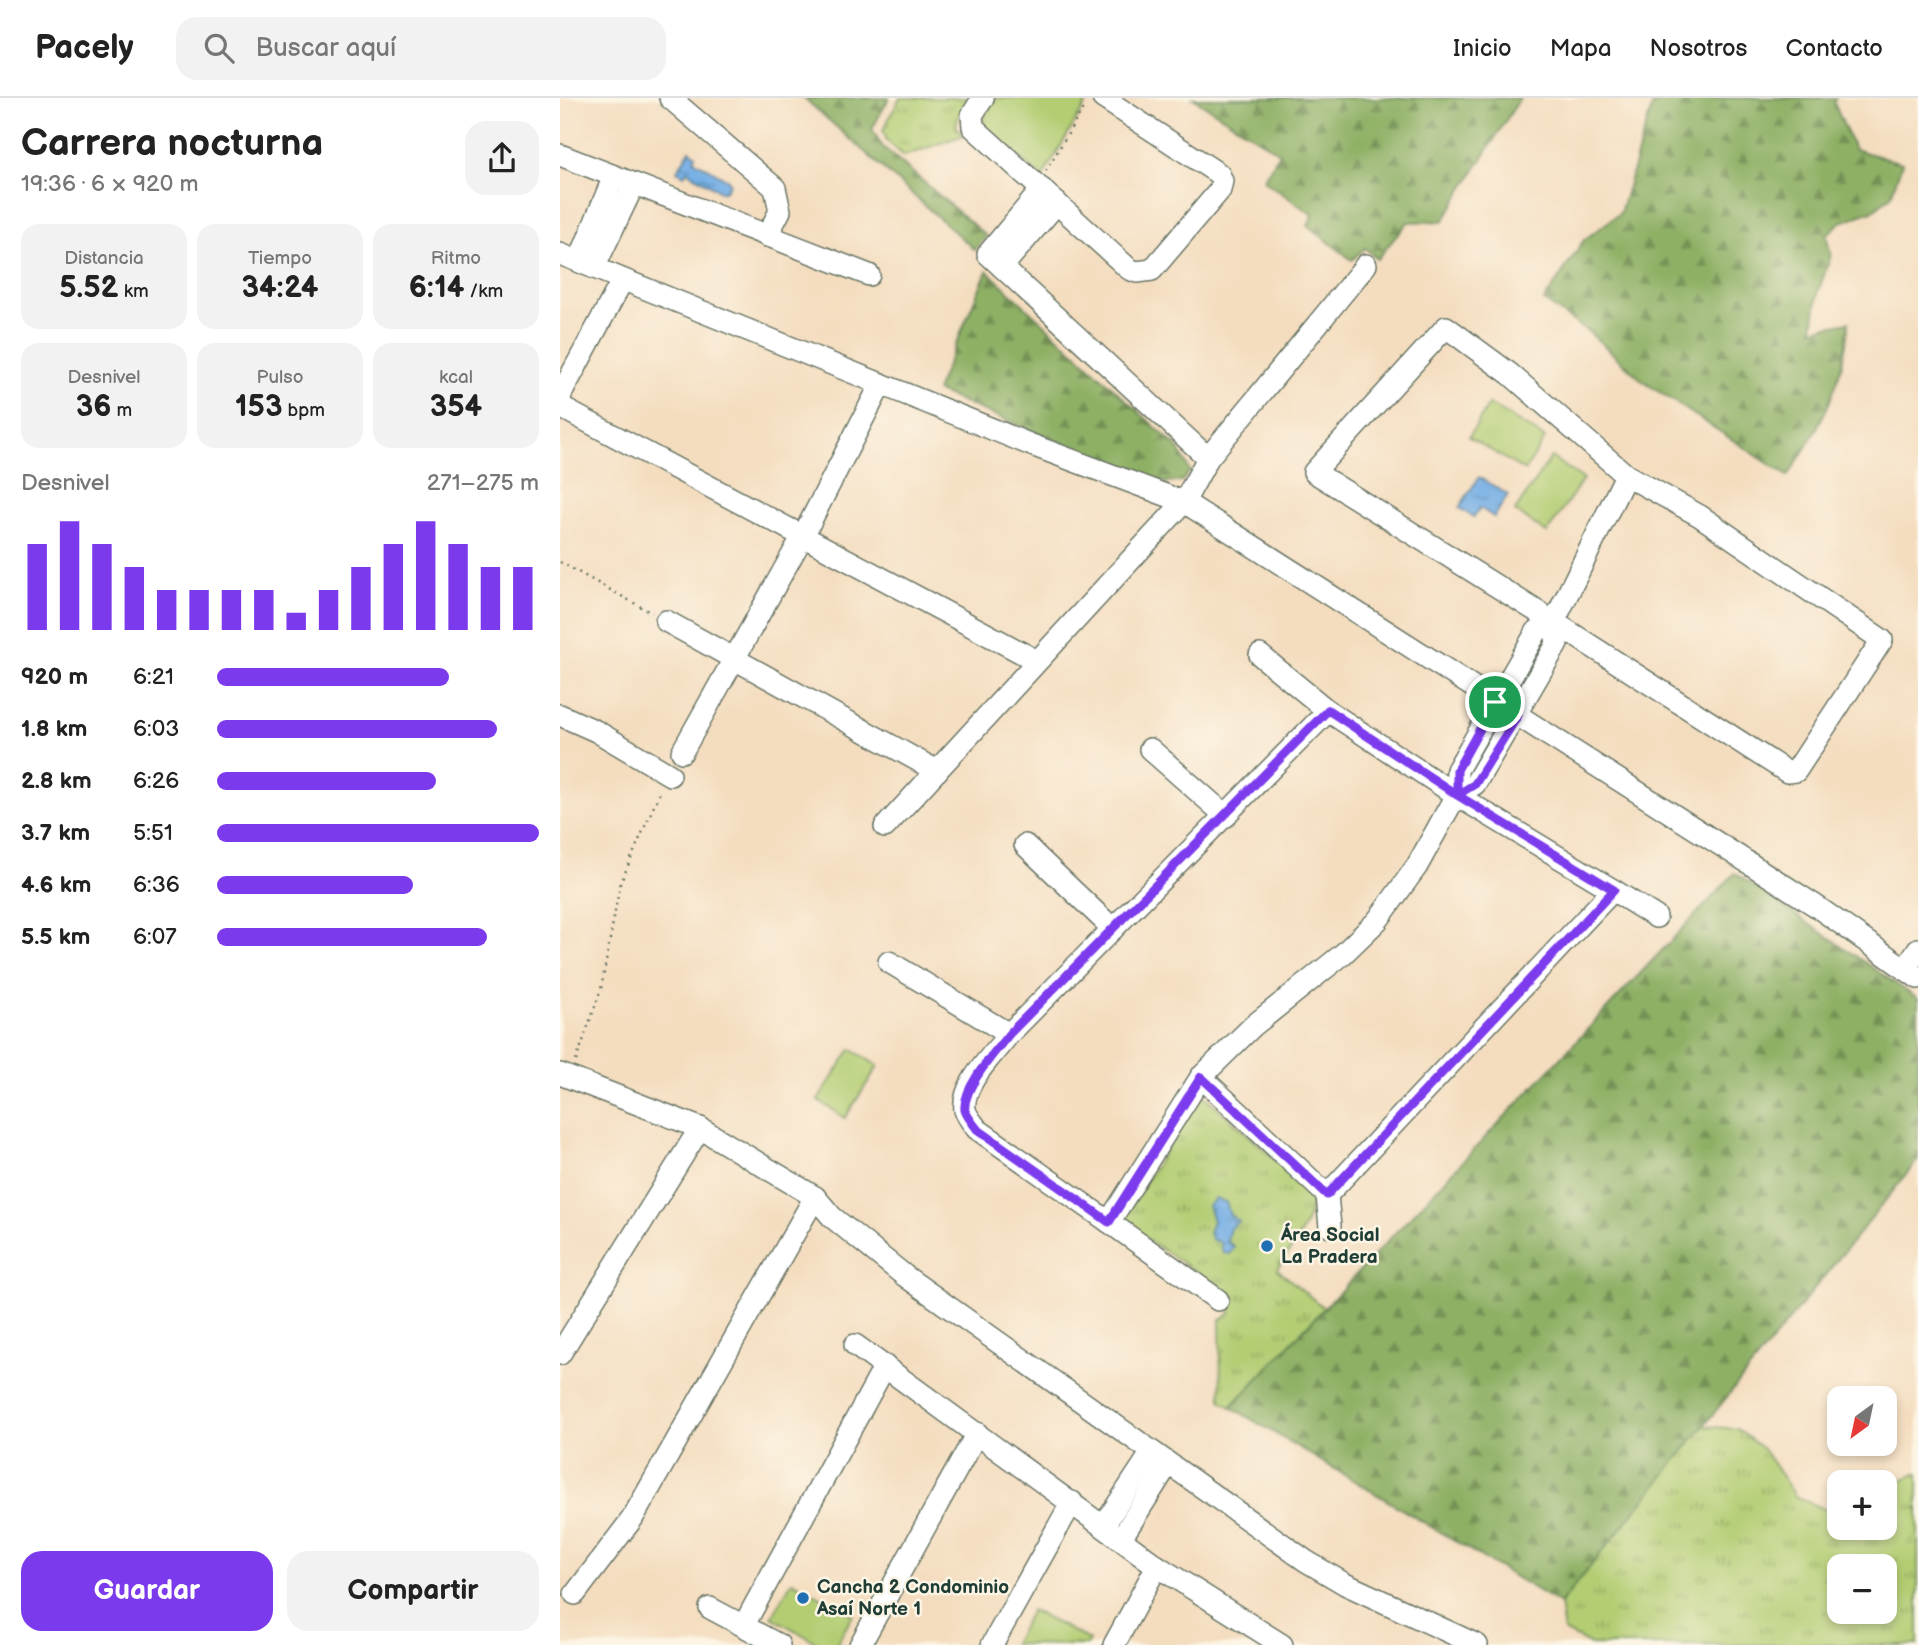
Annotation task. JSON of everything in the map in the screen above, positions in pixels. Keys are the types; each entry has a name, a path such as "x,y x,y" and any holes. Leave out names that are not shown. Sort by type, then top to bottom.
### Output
{"street":[{"path":"670,98 775,188 780,211 767,236"},
{"path":"983,98 972,115 972,127 1047,190 1129,269 1144,272 1152,270 1220,190 1219,174 1103,98"},
{"path":"560,155 869,275"},
{"path":"624,180 578,261 622,281 1184,502 1816,906 1912,974 1918,949"},
{"path":"1047,190 995,261 1208,458"},
{"path":"885,827 1184,502 1208,458 1366,265"},
{"path":"622,281 561,394 560,401 564,409 804,534 1037,661"},
{"path":"1446,327 1510,374 1626,475 1700,516 1882,640 1796,771 1792,773 1314,472 1446,327"},
{"path":"682,752 804,534 881,384"},
{"path":"1457,795 1475,784 1518,715 1557,644 1555,622 1626,475"},
{"path":"666,621 937,771"},
{"path":"1109,1222 1201,1077 1253,1026 1343,954 1377,920 1418,866 1457,795 1457,770 1495,702 1537,631 1555,622"},
{"path":"1260,655 1328,710 1457,795 1656,917"},
{"path":"1217,1300 977,1129 966,1113 965,1101 970,1088 1009,1034 1328,710"},
{"path":"560,715 596,731 670,775"},
{"path":"1150,749 1226,816"},
{"path":"1025,845 1113,929"},
{"path":"1327,1195 1614,890"},
{"path":"889,962 1009,1034"},
{"path":"1201,1077 1327,1195 1330,1227"},
{"path":"564,1083 700,1128 815,1197 832,1217 886,1261 1306,1561 1454,1640 1477,1645"},
{"path":"560,1354 700,1128"},
{"path":"575,1594 632,1519 815,1197"},
{"path":"855,1345 1113,1531 1249,1637 1282,1645"},
{"path":"744,1625 885,1366"},
{"path":"860,1645 977,1433"},
{"path":"1113,1531 1160,1458"},
{"path":"992,1645 1072,1502"},
{"path":"1114,1645 1157,1566"},
{"path":"710,1608 779,1645"}],"path":[{"path":"1047,190 1087,102 1081,98"},
{"path":"560,562 666,621"},
{"path":"564,1083 601,989 620,884 670,775"}],"green space":[{"path":"804,98 889,98 872,129 882,146 986,236 975,250"},
{"path":"900,98 971,98 961,111 956,127 964,135 904,156 887,141 883,130"},
{"path":"996,98 1081,98 1087,102 1042,178 984,125 983,118"},
{"path":"1193,98 1520,98 1443,221 1408,222 1377,259 1365,248 1352,260 1308,226 1313,215 1263,180 1280,153"},
{"path":"1667,98 1836,98 1834,103 1854,149 1902,163 1891,196 1872,211 1841,222 1826,235 1831,255 1818,292 1813,329 1849,322 1846,345 1829,403 1788,476 1644,382 1590,333 1544,301 1584,240 1620,213 1652,106"},
{"path":"987,271 1179,449 1190,471 1182,481 1158,483 936,391"},
{"path":"1489,404 1545,438 1525,471 1469,437"},
{"path":"1551,457 1583,479 1547,533 1515,511"},
{"path":"1735,873 1918,999 1918,1160 1560,1604 1231,1407"},
{"path":"851,1049 878,1066 845,1118 818,1100"},
{"path":"1201,1092 1311,1192 1306,1223 1277,1269 1324,1308 1231,1407 1221,1400 1220,1320 1230,1313 1232,1300 1229,1294 1121,1222"},
{"path":"1703,1426 1737,1429 1763,1449 1796,1497 1827,1511 1827,1540 1897,1540 1897,1482 1918,1473 1918,1645 1591,1645 1564,1631 1560,1604"},
{"name":"Cancha 2 Condominio Asaí Norte 1","path":"792,1581 853,1615 836,1645 821,1645 772,1617"},
{"path":"1031,1610 1089,1640 1087,1645 1013,1644"}],"water":[{"path":"690,150 696,155 694,160 728,180 730,183 726,190 722,192 687,171 684,175 677,171"},
{"path":"1479,477 1508,495 1494,517 1480,508 1474,517 1459,508"},
{"path":"1215,1199 1226,1202 1230,1215 1239,1221 1230,1228 1227,1241 1234,1247 1229,1254 1223,1253 1220,1242 1212,1240 1209,1233 1213,1220 1208,1206"}],"place":[{"name":"Área Social La Pradera","path":"1267,1246"},
{"name":"Cancha 2 Condominio Asaí Norte 1","path":"803,1598"}],"route":[{"path":"1495,702 1457,770 1457,795 1328,710 1009,1034 970,1088 965,1101 966,1113 977,1129 1109,1222 1201,1077 1327,1195 1614,890 1457,795 1475,784 1518,715 1495,702"}]}
